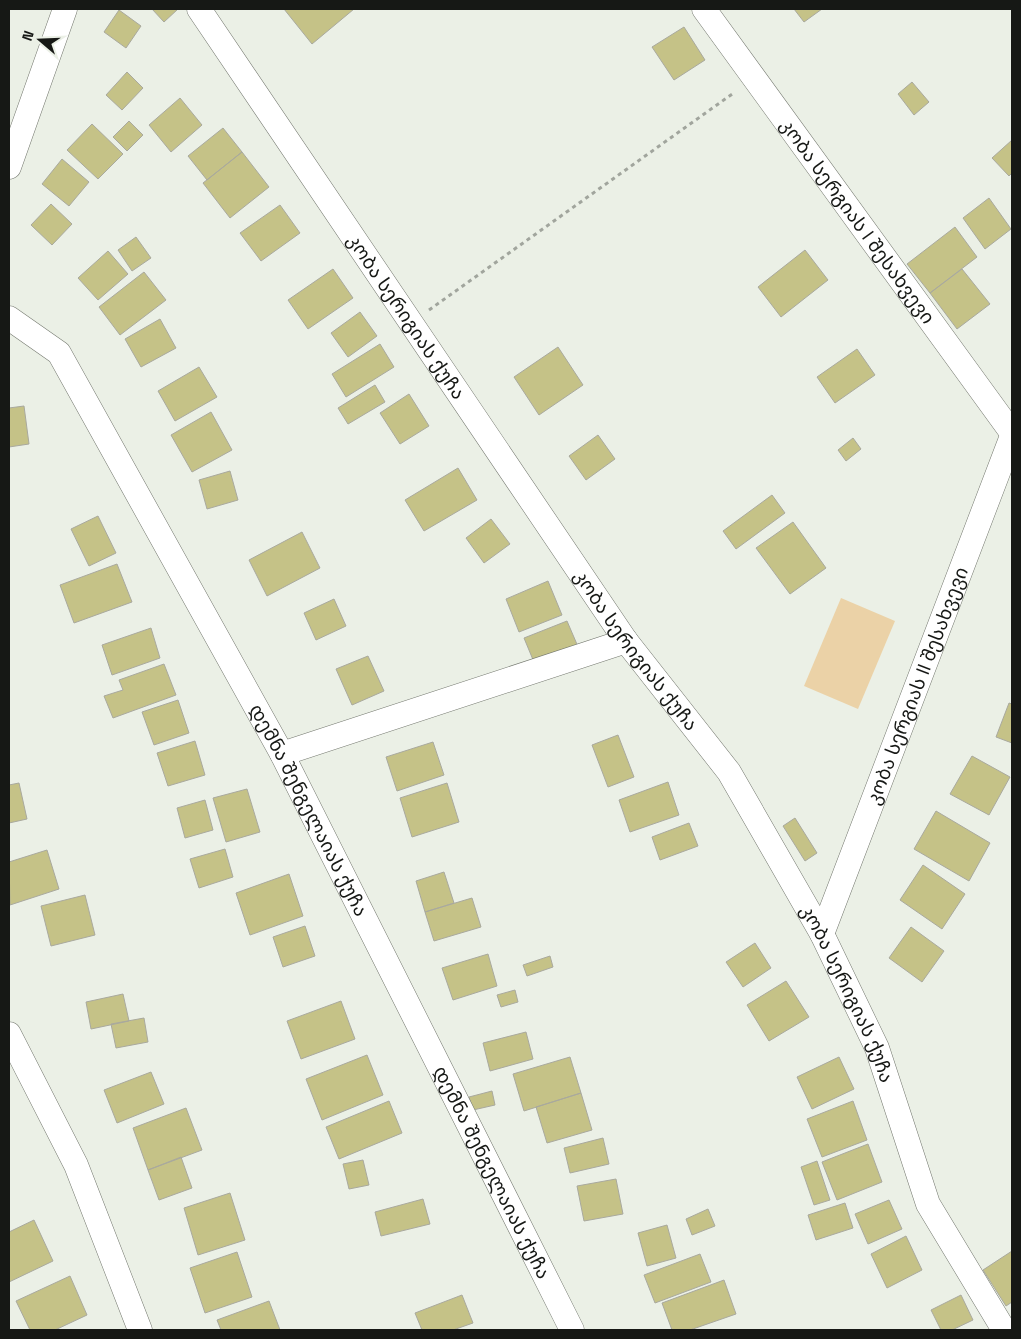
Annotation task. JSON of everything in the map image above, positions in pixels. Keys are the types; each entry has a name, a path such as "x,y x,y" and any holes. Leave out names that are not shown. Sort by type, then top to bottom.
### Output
{"street":[{"path":"9,167 66,9"},
{"name":"კობა სერიგიას ქუჩა","path":"199,9 626,641 729,772 822,934 877,1048 928,1204 1004,1330"},
{"name":"კობა სერგიას I შესახვევი","path":"704,9 1012,434"},
{"name":"დემნა შენგელაიას ქუჩა","path":"9,318 58,353 282,754 572,1330"},
{"name":"კობა სერგიას II შესახვევი","path":"822,934 1012,434"},
{"path":"282,754 626,641"},
{"path":"9,1034 76,1165 140,1330"}],"path":[{"path":"411,323 754,78"}],"shaded area":[{"path":"841,598 895,621 858,709 804,686"}],"building":[{"path":"152,9 178,9 164,22"},
{"path":"284,9 354,9 312,44"},
{"path":"794,9 822,9 804,22"},
{"path":"119,10 141,26 126,48 104,32"},
{"path":"684,27 705,60 674,80 652,47"},
{"path":"127,72 143,88 122,110 106,95"},
{"path":"912,82 929,102 914,115 898,94"},
{"path":"180,98 202,125 171,152 149,125"},
{"path":"129,121 143,135 127,151 113,137"},
{"path":"92,124 123,154 98,179 67,150"},
{"path":"223,128 242,152 207,180 188,156"},
{"path":"1012,140 1012,173 1009,176 992,158"},
{"path":"242,152 269,187 230,218 203,183"},
{"path":"62,159 89,182 69,206 42,184"},
{"path":"989,198 1011,229 985,249 963,218"},
{"path":"51,204 72,224 52,245 31,225"},
{"path":"280,205 300,233 261,261 240,233"},
{"path":"955,227 977,257 930,293 907,264"},
{"path":"136,237 151,258 132,271 118,250"},
{"path":"805,250 828,280 781,317 758,287"},
{"path":"108,251 128,274 98,300 78,278"},
{"path":"333,269 353,298 308,329 288,300"},
{"path":"962,269 990,304 957,329 930,293"},
{"path":"144,272 166,300 120,335 99,307"},
{"path":"360,312 377,336 348,357 331,333"},
{"path":"160,319 176,348 141,367 125,339"},
{"path":"380,344 394,367 346,397 332,374"},
{"path":"558,347 583,385 539,415 514,377"},
{"path":"857,349 875,375 835,403 817,377"},
{"path":"199,367 217,397 175,421 158,391"},
{"path":"375,385 385,402 348,424 338,408"},
{"path":"409,394 429,426 400,444 380,413"},
{"path":"24,406 29,444 9,447 9,408"},
{"path":"211,412 232,450 192,472 171,435"},
{"path":"598,435 615,459 586,480 569,456"},
{"path":"853,438 861,449 846,461 838,450"},
{"path":"458,468 477,500 424,531 405,500"},
{"path":"230,471 238,500 207,509 199,480"},
{"path":"772,495 785,513 736,549 723,531"},
{"path":"98,516 116,553 89,566 71,529"},
{"path":"491,519 510,544 484,563 466,538"},
{"path":"793,522 826,568 790,594 756,548"},
{"path":"302,532 320,568 267,596 249,560"},
{"path":"117,564 132,602 74,623 60,585"},
{"path":"548,581 562,615 519,632 506,599"},
{"path":"334,599 346,626 316,640 304,613"},
{"path":"567,621 579,649 536,667 524,638"},
{"path":"151,628 160,658 112,675 102,645"},
{"path":"368,656 384,691 352,705 336,669"},
{"path":"164,664 176,695 113,718 104,696 123,690 119,680"},
{"path":"178,700 189,733 154,745 142,712"},
{"path":"1009,703 1012,704 1012,743 996,737"},
{"path":"618,735 634,777 608,787 592,745"},
{"path":"195,741 205,775 168,786 157,753"},
{"path":"433,742 444,775 397,791 386,757"},
{"path":"972,756 1010,777 989,815 950,794"},
{"path":"668,782 679,815 630,832 619,800"},
{"path":"19,783 27,819 9,823 9,785"},
{"path":"447,783 459,822 412,837 400,798"},
{"path":"247,789 260,832 226,842 213,798"},
{"path":"205,800 213,830 185,838 177,808"},
{"path":"936,811 990,843 969,881 914,849"},
{"path":"795,818 817,853 805,861 783,826"},
{"path":"689,823 698,846 660,860 652,837"},
{"path":"225,849 233,877 199,888 190,859"},
{"path":"47,850 59,889 10,905 9,862"},
{"path":"923,865 965,894 942,929 900,900"},
{"path":"444,872 454,903 425,912 416,881"},
{"path":"289,874 303,916 250,935 236,893"},
{"path":"85,895 95,935 51,946 41,906"},
{"path":"472,898 481,927 434,941 425,912"},
{"path":"305,926 315,956 283,967 273,937"},
{"path":"911,927 944,951 922,982 889,958"},
{"path":"755,943 771,968 743,987 726,962"},
{"path":"488,954 497,986 453,1000 442,968"},
{"path":"550,956 553,967 527,976 523,965"},
{"path":"786,981 809,1017 769,1041 747,1005"},
{"path":"515,990 518,1002 501,1007 497,995"},
{"path":"123,994 129,1021 91,1029 86,1002"},
{"path":"341,1001 355,1039 301,1059 287,1021"},
{"path":"144,1018 148,1042 116,1048 111,1024"},
{"path":"526,1032 533,1059 490,1071 483,1043"},
{"path":"367,1055 383,1095 322,1120 306,1079"},
{"path":"570,1057 581,1093 524,1111 513,1074"},
{"path":"839,1057 854,1089 812,1109 797,1077"},
{"path":"151,1072 164,1104 117,1123 104,1090"},
{"path":"492,1091 495,1105 473,1110 469,1097"},
{"path":"581,1093 592,1130 547,1143 536,1107"},
{"path":"389,1101 402,1133 339,1159 326,1127"},
{"path":"853,1101 867,1140 822,1157 807,1119"},
{"path":"186,1108 202,1150 148,1170 133,1128"},
{"path":"603,1138 609,1164 570,1173 564,1148"},
{"path":"868,1144 882,1182 837,1200 822,1162"},
{"path":"181,1157 192,1188 159,1200 148,1170"},
{"path":"363,1160 369,1185 349,1189 343,1164"},
{"path":"817,1161 830,1200 814,1205 801,1167"},
{"path":"616,1179 623,1214 584,1221 577,1186"},
{"path":"230,1193 245,1240 198,1255 184,1208"},
{"path":"423,1199 430,1224 381,1236 375,1212"},
{"path":"889,1200 902,1229 868,1244 855,1214"},
{"path":"845,1203 853,1228 816,1240 808,1215"},
{"path":"708,1209 715,1226 692,1235 686,1219"},
{"path":"34,1220 53,1261 9,1282 9,1232"},
{"path":"667,1225 676,1258 647,1266 638,1233"},
{"path":"906,1236 922,1270 887,1288 871,1254"},
{"path":"1012,1251 1012,1302 1006,1306 983,1270"},
{"path":"237,1252 252,1297 205,1313 190,1268"},
{"path":"700,1254 711,1282 655,1303 644,1275"},
{"path":"70,1276 87,1315 55,1330 30,1330 16,1301"},
{"path":"724,1280 736,1314 690,1330 672,1330 662,1303"},
{"path":"462,1295 473,1323 453,1330 422,1330 415,1313"},
{"path":"961,1295 973,1320 952,1330 941,1330 931,1310"},
{"path":"269,1301 280,1330 221,1330 217,1320"}]}
